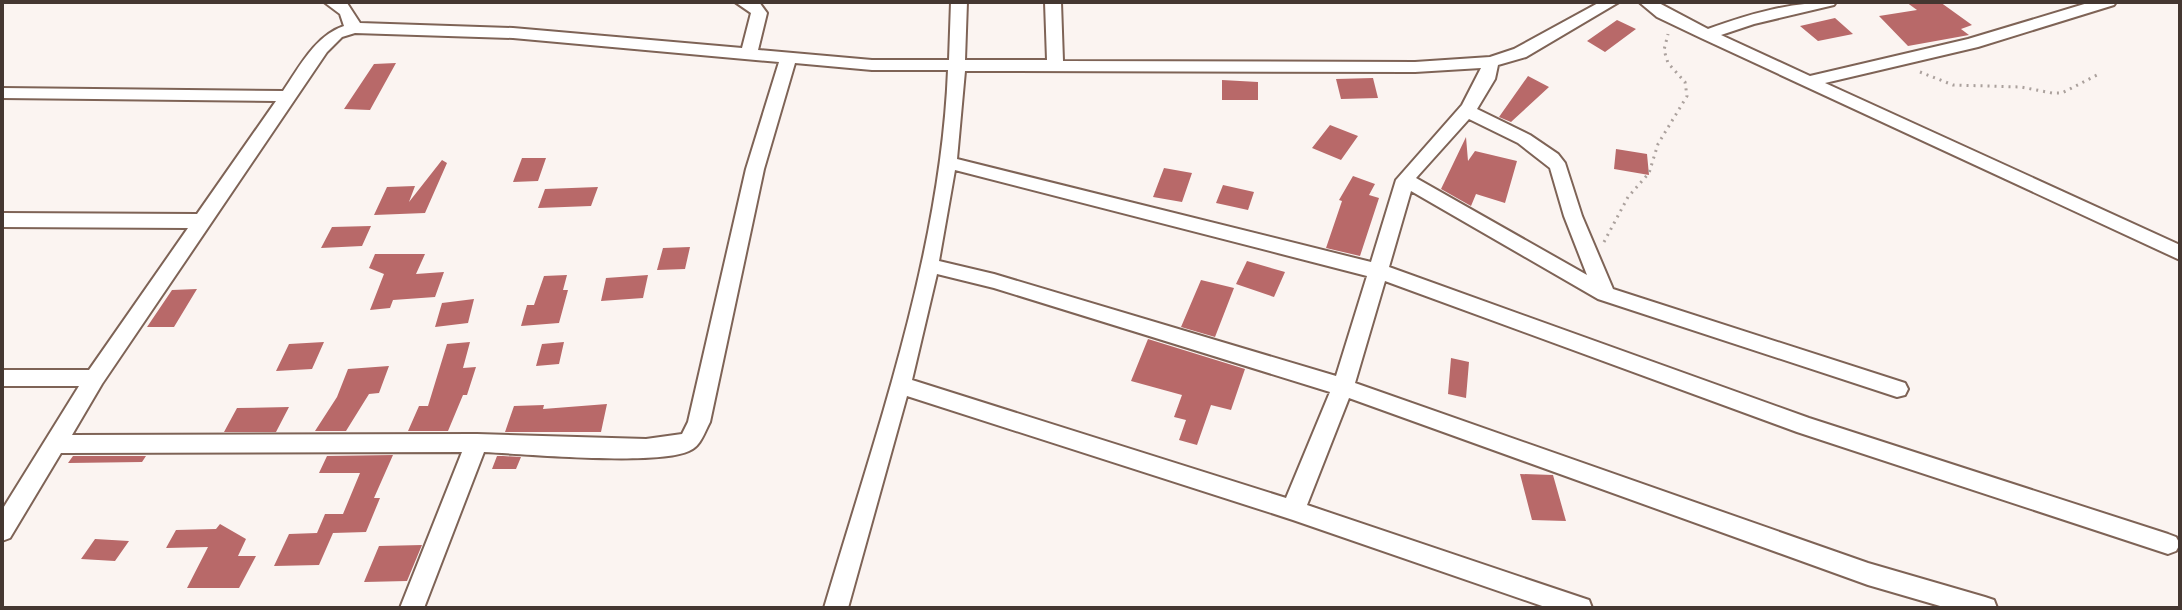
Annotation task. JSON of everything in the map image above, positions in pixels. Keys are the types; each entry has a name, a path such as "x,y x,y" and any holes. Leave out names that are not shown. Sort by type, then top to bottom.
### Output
{"street":[{"path":"332,2 343,6 350,14 353,28"},
{"path":"743,2 755,6 759,13 749,55"},
{"path":"836,608 932,266 950,163 959,68 959,2"},
{"path":"1053,2 1055,68"},
{"path":"2,531 95,378 287,96 321,48 336,34 353,28 513,33 872,65 959,68 1415,67 1491,62 1520,53 1611,2"},
{"path":"1647,2 1663,14 1707,35 2180,253"},
{"path":"1707,35 1749,20 1828,2"},
{"path":"1811,81 1972,43 2108,2"},
{"path":"54,444 477,443 646,448 681,445 690,440 699,422 755,169 788,58"},
{"path":"1293,510 1343,387 1380,272 1405,180 1416,163 1465,110 1483,85 1491,62"},
{"path":"2,93 287,96"},
{"path":"1465,110 1524,139 1552,158 1559,167 1573,216 1605,294"},
{"path":"950,163 1380,272 1805,426 2168,544"},
{"path":"1405,180 1605,294 1897,389"},
{"path":"2,220 203,221"},
{"path":"932,266 994,281 1343,387 1868,574 1985,608"},
{"path":"2,378 95,378"},
{"path":"899,385 1293,510 1580,608"},
{"path":"412,608 477,443"}],"path":[{"path":"1592,261 1623,212 1628,197 1649,173 1658,144 1687,96 1685,82 1668,63 1664,50 1668,35 1663,14"},
{"path":"1887,63 1936,76 1953,85 2021,87 2052,93 2062,93 2097,75"}],"building":[{"path":"1906,2 1940,2 1972,25 1961,29 1969,35 1908,46 1879,16 1917,10"},
{"path":"1835,18 1853,34 1818,41 1800,26"},
{"path":"1617,20 1636,29 1605,52 1587,41"},
{"path":"396,63 370,110 344,109 374,64"},
{"path":"1528,76 1549,87 1511,122 1499,117"},
{"path":"1373,78 1378,98 1341,99 1336,79"},
{"path":"1222,80 1258,82 1258,100 1222,100"},
{"path":"1330,125 1358,136 1341,160 1312,148"},
{"path":"1466,137 1468,161 1475,151 1517,161 1505,203 1476,194 1471,206 1441,189"},
{"path":"1616,149 1647,154 1649,175 1614,169"},
{"path":"522,158 546,158 538,181 513,182"},
{"path":"442,160 447,163 425,213 374,215 387,187 415,186 409,202"},
{"path":"1164,168 1192,173 1182,202 1153,197"},
{"path":"1353,176 1375,184 1369,195 1379,198 1360,256 1326,248 1342,201 1339,200"},
{"path":"1223,185 1254,192 1248,210 1216,203"},
{"path":"598,187 591,206 538,208 545,189"},
{"path":"371,226 362,246 321,248 332,227"},
{"path":"690,247 685,269 657,270 663,248"},
{"path":"375,254 425,254 416,274 444,272 435,297 393,300 390,308 370,310 384,274 369,268"},
{"path":"1247,261 1285,272 1274,297 1236,284"},
{"path":"567,275 563,290 568,290 559,323 521,326 527,305 534,305 544,276"},
{"path":"648,275 643,298 601,301 606,278"},
{"path":"1201,280 1234,288 1215,337 1181,327"},
{"path":"197,289 174,327 147,327 172,290"},
{"path":"474,299 468,323 435,327 442,303"},
{"path":"1148,339 1245,369 1231,410 1211,405 1197,445 1179,440 1186,420 1174,417 1182,395 1131,381"},
{"path":"324,342 312,369 276,371 289,344"},
{"path":"470,342 463,368 476,367 467,395 463,395 448,431 408,431 419,406 428,406 447,344"},
{"path":"564,342 559,364 536,366 542,344"},
{"path":"1451,358 1469,362 1466,398 1448,394"},
{"path":"389,366 379,393 369,394 346,431 315,431 337,397 348,369"},
{"path":"607,404 601,432 505,432 514,406 544,405 543,409"},
{"path":"289,407 276,432 224,432 237,408"},
{"path":"393,455 374,498 380,498 366,532 333,533 319,565 274,566 289,534 317,533 325,514 343,514 360,473 319,473 327,456"},
{"path":"73,456 146,456 142,462 68,463"},
{"path":"497,456 521,457 516,469 492,469"},
{"path":"1520,474 1553,475 1566,521 1532,520"},
{"path":"220,524 246,539 238,556 256,556 239,588 187,588 208,547 166,548 176,530 216,529"},
{"path":"95,539 129,541 115,561 81,559"},
{"path":"422,545 407,581 364,582 379,546"}]}
